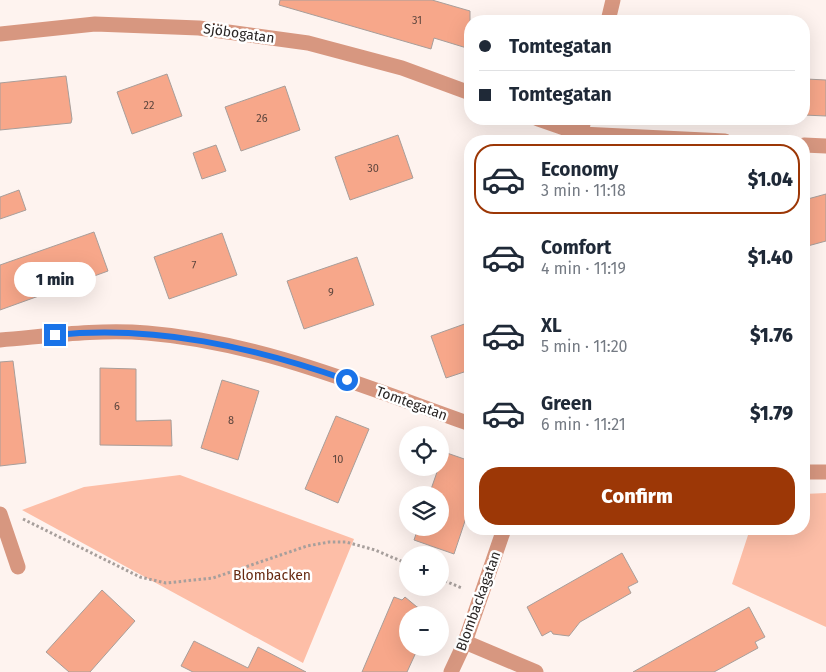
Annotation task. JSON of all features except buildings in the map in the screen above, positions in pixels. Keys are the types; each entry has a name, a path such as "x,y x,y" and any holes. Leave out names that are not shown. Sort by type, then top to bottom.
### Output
{"street":[{"path":"609,15 613,0"},
{"name":"Sjöbogatan","path":"0,34 95,24 199,28 308,43 402,68 464,91"},
{"path":"552,125 574,135"},
{"path":"810,145 826,146"},
{"name":"Tomtegatan","path":"0,340 73,333 146,333 214,342 312,368 464,422"},
{"path":"810,472 826,472"},
{"path":"0,514 18,567"},
{"name":"Blombackagatan","path":"451,672 465,642 502,535"},
{"path":"465,642 536,672"}],"path":[{"path":"18,516 140,577 166,583 213,578 308,546 329,542 346,542 375,550 399,560"}],"green space":[{"name":"Blombacken","path":"180,475 354,539 303,663 22,510 84,487"},
{"path":"826,493 826,627 732,584 748,535 810,535 810,494"}],"route":[{"path":"55,335 73,333 146,333 214,342 312,368 347,380"}]}
